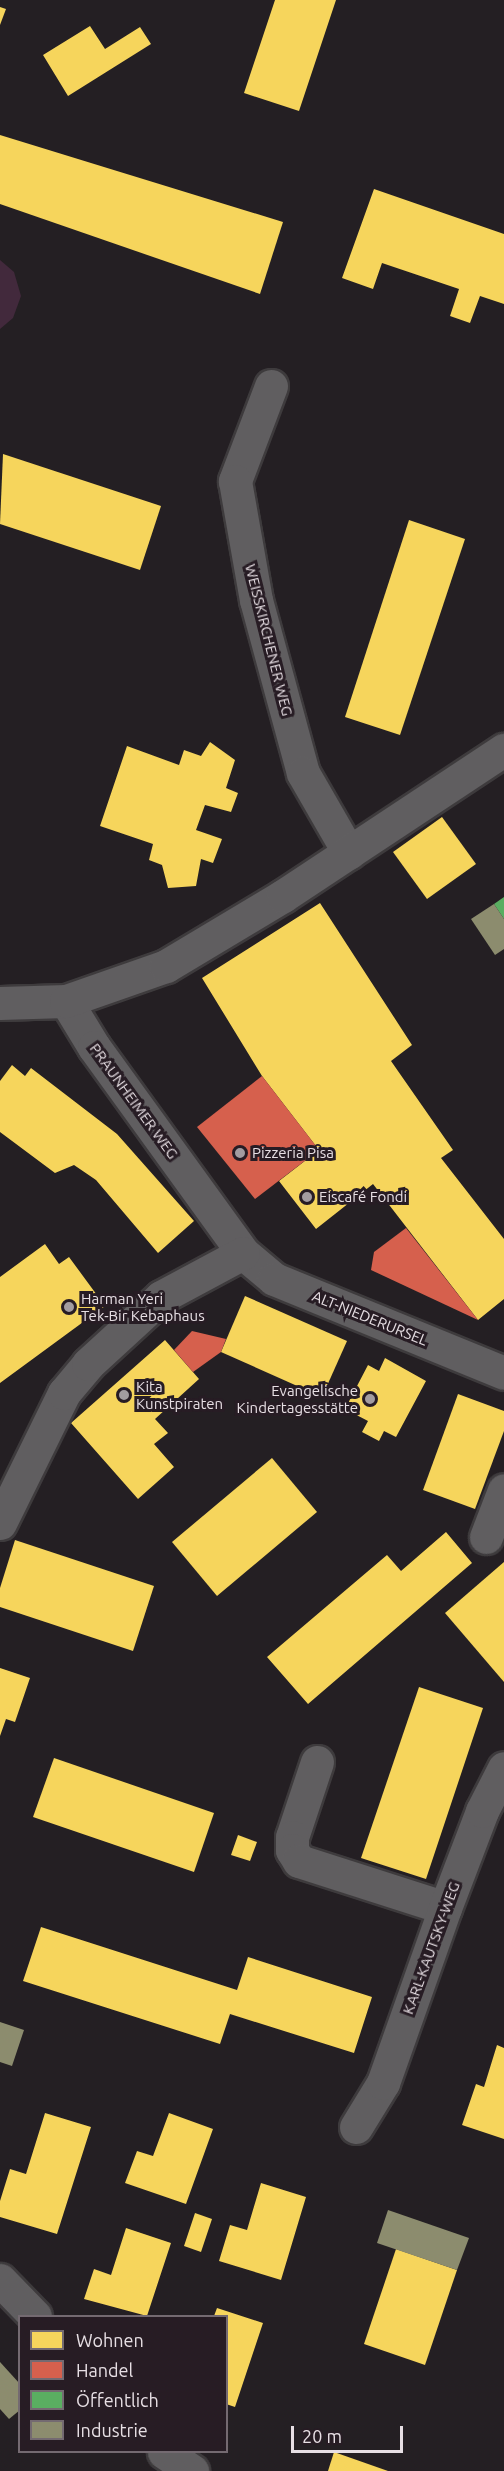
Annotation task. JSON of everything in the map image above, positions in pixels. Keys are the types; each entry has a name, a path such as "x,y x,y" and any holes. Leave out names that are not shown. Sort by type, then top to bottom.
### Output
{"street":[{"name":"WEISSKIRCHENER WEG","path":"271,386 235,481 256,600 303,773 349,853"},
{"path":"0,1003 66,1001 166,966 349,853 412,807 504,750"},
{"name":"PRAUNHEIMER WEG","path":"66,1001 94,1047 243,1253"},
{"path":"0,1523 64,1393 88,1364 161,1297 243,1253"},
{"name":"ALT-NIEDERURSEL","path":"243,1253 274,1279 504,1373"},
{"path":"486,1537 504,1490"},
{"path":"317,1762 292,1837 292,1850 299,1861 445,1908"},
{"name":"KARL-KAUTSKY-WEG","path":"356,2127 383,2083 482,1811 504,1768"},
{"path":"0,2280 34,2315"},
{"path":"167,2453 192,2471"}],"shaded area":[{"path":"0,260 14,272 21,296 13,318 0,329"}],"building: Wohnen":[{"path":"275,0 336,0 299,111 244,93"},
{"path":"0,7 6,9 0,25"},
{"path":"90,26 105,49 140,27 151,44 68,96 43,55"},
{"path":"0,135 283,222 260,294 0,204"},
{"path":"374,189 504,234 504,304 480,296 470,323 450,316 459,289 382,263 373,289 342,278"},
{"path":"3,454 161,506 140,570 0,524"},
{"path":"409,520 465,539 400,735 345,717"},
{"path":"210,742 235,760 226,788 238,793 231,812 205,805 196,830 222,839 213,863 201,859 196,886 168,888 162,865 149,860 153,844 100,826 127,746 179,765 184,750 201,756"},
{"path":"442,817 476,864 427,899 393,852"},
{"path":"320,903 412,1045 391,1061 453,1150 441,1158 504,1239 504,1299 478,1320 373,1184 316,1229 279,1181 319,1150 262,1076 202,978"},
{"path":"12,1065 25,1076 31,1068 117,1134 194,1221 158,1253 96,1180 74,1165 55,1173 0,1132 0,1081"},
{"path":"45,1244 59,1264 69,1257 105,1306 0,1383 0,1277"},
{"path":"245,1296 347,1341 322,1397 221,1352"},
{"path":"165,1340 199,1379 155,1419 168,1433 154,1444 174,1467 138,1499 71,1423"},
{"path":"385,1358 426,1381 396,1437 384,1431 379,1441 362,1432 368,1421 345,1409 368,1365 379,1371"},
{"path":"458,1394 504,1411 504,1431 475,1509 423,1490"},
{"path":"272,1458 317,1512 217,1596 172,1542"},
{"path":"446,1532 472,1563 308,1704 267,1657 387,1555 401,1571"},
{"path":"15,1540 154,1586 133,1651 0,1607 0,1588"},
{"path":"504,1562 504,1682 445,1613"},
{"path":"0,1668 30,1678 15,1722 6,1719 0,1736"},
{"path":"419,1687 483,1708 426,1879 361,1858"},
{"path":"54,1758 214,1813 194,1872 33,1817"},
{"path":"238,1835 257,1842 250,1861 231,1855"},
{"path":"41,1927 237,1990 248,1957 372,1997 354,2053 230,2014 220,2044 23,1981"},
{"path":"497,2045 504,2048 504,2139 462,2125 476,2084 484,2087"},
{"path":"45,2113 91,2127 57,2234 0,2217 0,2201 10,2169 26,2174"},
{"path":"169,2113 213,2129 186,2204 125,2183 137,2151 153,2156"},
{"path":"261,2183 306,2197 281,2280 219,2261 230,2225 247,2230"},
{"path":"195,2213 212,2219 201,2252 184,2246"},
{"path":"126,2228 171,2243 147,2315 84,2299 94,2269 111,2275"},
{"path":"396,2249 457,2270 425,2365 364,2344"},
{"path":"217,2308 263,2323 235,2407 228,2405 228,2315 214,2315"},
{"path":"334,2452 388,2471 328,2471"}],"building: Handel":[{"path":"262,1076 319,1150 255,1199 197,1127"},
{"path":"406,1228 478,1320 371,1270 374,1252"},
{"path":"192,1331 226,1339 221,1352 193,1372 174,1350"}],"building: Öffentlich":[{"path":"504,897 504,919 494,904"}],"building: Industrie":[{"path":"494,904 504,919 504,949 495,955 471,919"},
{"path":"0,2022 24,2030 12,2066 0,2062"},
{"path":"388,2210 469,2238 457,2270 377,2243"},
{"path":"0,2362 18,2382 18,2412 9,2419 0,2409"}],"place":[{"name":"Pizzeria Pisa","path":"240,1153"},
{"name":"Eiscafé Fondi","path":"307,1197"},
{"name":"Harman Yeri Tek-Bir Kebaphaus","path":"69,1307"},
{"name":"Kita Kunstpiraten","path":"124,1395"},
{"name":"Evangelische Kindertagesstätte","path":"370,1399"}]}
